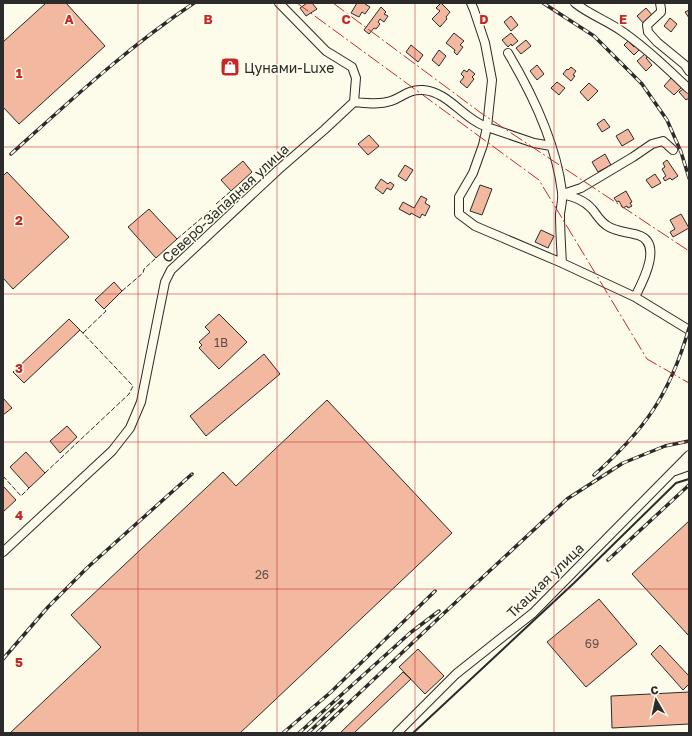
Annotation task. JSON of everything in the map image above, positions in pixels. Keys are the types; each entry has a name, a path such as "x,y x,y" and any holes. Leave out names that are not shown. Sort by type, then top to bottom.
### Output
{"street":[{"path":"279,3 326,51 352,67 356,78 354,102 369,103 392,101 412,90 423,90 439,95 477,124 534,143 551,146"},
{"path":"471,3 485,43 492,80 487,127 483,145 472,173 459,197 459,214 475,226 562,263 635,297 689,330"},
{"path":"575,3 592,15 622,31 660,61 689,89"},
{"path":"660,3 662,9 661,12 648,25 648,32 689,71"},
{"path":"508,53 534,101 551,146 562,194 560,234 562,263"},
{"name":"Северо-Западная улица","path":"3,552 112,450 130,428 141,402 165,282 171,270 278,170 354,102"},
{"path":"562,194 581,188 634,157 652,144 663,141 673,150"},
{"path":"562,194 576,197 586,203 607,226 640,236 647,241 650,248 651,257 644,280 635,297"},
{"name":"Ткацкая улица","path":"397,733 456,674 533,613 689,456"},
{"name":"Ткацкая улица","path":"671,473 689,466"}],"building":[{"path":"46,3 66,3 105,46 19,124 3,107 3,42"},
{"path":"307,3 312,3 317,9 306,16 300,8"},
{"path":"357,3 366,3 365,4 370,7 365,14 362,12 359,17 351,13"},
{"path":"441,3 450,12 446,17 447,19 440,27 432,19 440,11 436,8"},
{"path":"381,7 386,12 384,14 388,16 384,22 380,19 378,22 380,24 369,34 364,30"},
{"path":"646,8 653,16 644,24 637,16"},
{"path":"689,10 689,18 685,12"},
{"path":"511,16 518,25 511,31 504,22"},
{"path":"670,18 677,24 671,32 664,26"},
{"path":"454,33 464,41 460,45 463,47 457,55 454,52 455,50 446,43"},
{"path":"511,33 518,41 512,46 511,44 508,47 502,40"},
{"path":"526,40 531,46 521,54 516,48"},
{"path":"628,41 634,47 636,45 640,49 634,55 624,45"},
{"path":"411,45 423,55 418,62 406,52"},
{"path":"439,50 446,56 439,66 432,60"},
{"path":"646,53 649,56 646,58 652,65 646,71 637,61"},
{"path":"537,65 544,74 537,80 530,71"},
{"path":"571,67 576,71 573,75 575,76 571,81 563,74"},
{"path":"469,69 475,74 472,77 474,79 467,88 460,82 464,77 461,74 464,70 467,72"},
{"path":"672,77 682,87 674,95 664,86"},
{"path":"557,82 565,88 559,95 551,88"},
{"path":"589,83 598,91 588,101 580,92"},
{"path":"686,87 689,90 689,98 686,100 679,92"},
{"path":"604,119 610,127 602,132 597,124"},
{"path":"628,129 634,139 622,146 616,136"},
{"path":"369,135 379,146 368,155 358,144"},
{"path":"605,154 611,165 598,172 592,162"},
{"path":"667,160 678,176 672,180 670,178 665,181 663,178 666,176 662,169 665,167 663,163"},
{"path":"243,161 252,172 231,191 221,180"},
{"path":"405,165 413,170 406,181 398,176"},
{"path":"7,172 69,237 13,289 3,278 3,176"},
{"path":"655,174 661,183 652,188 646,180"},
{"path":"381,179 388,184 390,182 394,185 391,190 387,188 383,194 375,188"},
{"path":"480,185 492,189 482,215 470,211"},
{"path":"626,191 632,202 630,203 632,206 623,208 619,201 617,202 614,198"},
{"path":"421,196 427,199 425,203 430,206 425,216 422,214 420,218 399,209 403,202 414,208"},
{"path":"149,209 177,239 156,258 128,227"},
{"path":"681,214 689,228 673,237 670,232 675,229 670,220"},
{"path":"541,230 554,236 548,248 535,242"},
{"path":"114,282 122,291 104,309 95,300"},
{"path":"219,314 247,342 219,369 199,348 202,345 199,342 210,332 205,327"},
{"path":"69,319 80,330 24,383 13,372"},
{"path":"264,354 280,374 206,436 190,416"},
{"path":"3,398 12,408 3,415"},
{"path":"327,400 452,533 240,733 10,733 101,647 71,615 223,472 236,486"},
{"path":"67,426 77,437 60,453 50,441"},
{"path":"26,452 45,473 29,488 10,467"},
{"path":"3,486 16,500 3,512"},
{"path":"689,521 689,636 632,574"},
{"path":"599,599 637,644 586,687 547,642"},
{"path":"660,645 689,676 689,684 683,690 651,654"},
{"path":"418,649 444,676 425,694 399,667"},
{"path":"403,672 411,679 354,733 340,733"},
{"path":"689,692 689,724 612,728 611,696"}],"railway":[{"path":"11,154 123,56 194,3"},
{"path":"543,3 594,36 642,84 667,120 681,152 689,178"},
{"path":"594,475 628,442 654,409 673,372 682,351 689,328"},
{"path":"317,733 567,499 623,463 665,446 689,441"},
{"path":"3,659 48,607 88,567 192,474"},
{"path":"608,560 689,485"},
{"path":"283,733 331,692 435,591"},
{"path":"299,733 410,633 439,611"},
{"path":"308,733 342,701"}],"fence":[{"path":"216,204 231,191"},
{"path":"177,239 211,210"},
{"path":"122,291 143,273 144,269 156,258"},
{"path":"83,333 106,311 104,309"},
{"path":"45,473 129,394 133,386 80,330"},
{"path":"3,476 21,496 29,488"}],"wall":[{"path":"413,733 574,583 676,483 689,479"}],"power":[{"path":"297,3 539,180 647,359 689,383"},
{"path":"333,3 481,113 689,251"}],"place":[{"name":"Цунами-Luxe","path":"230,67"}]}
